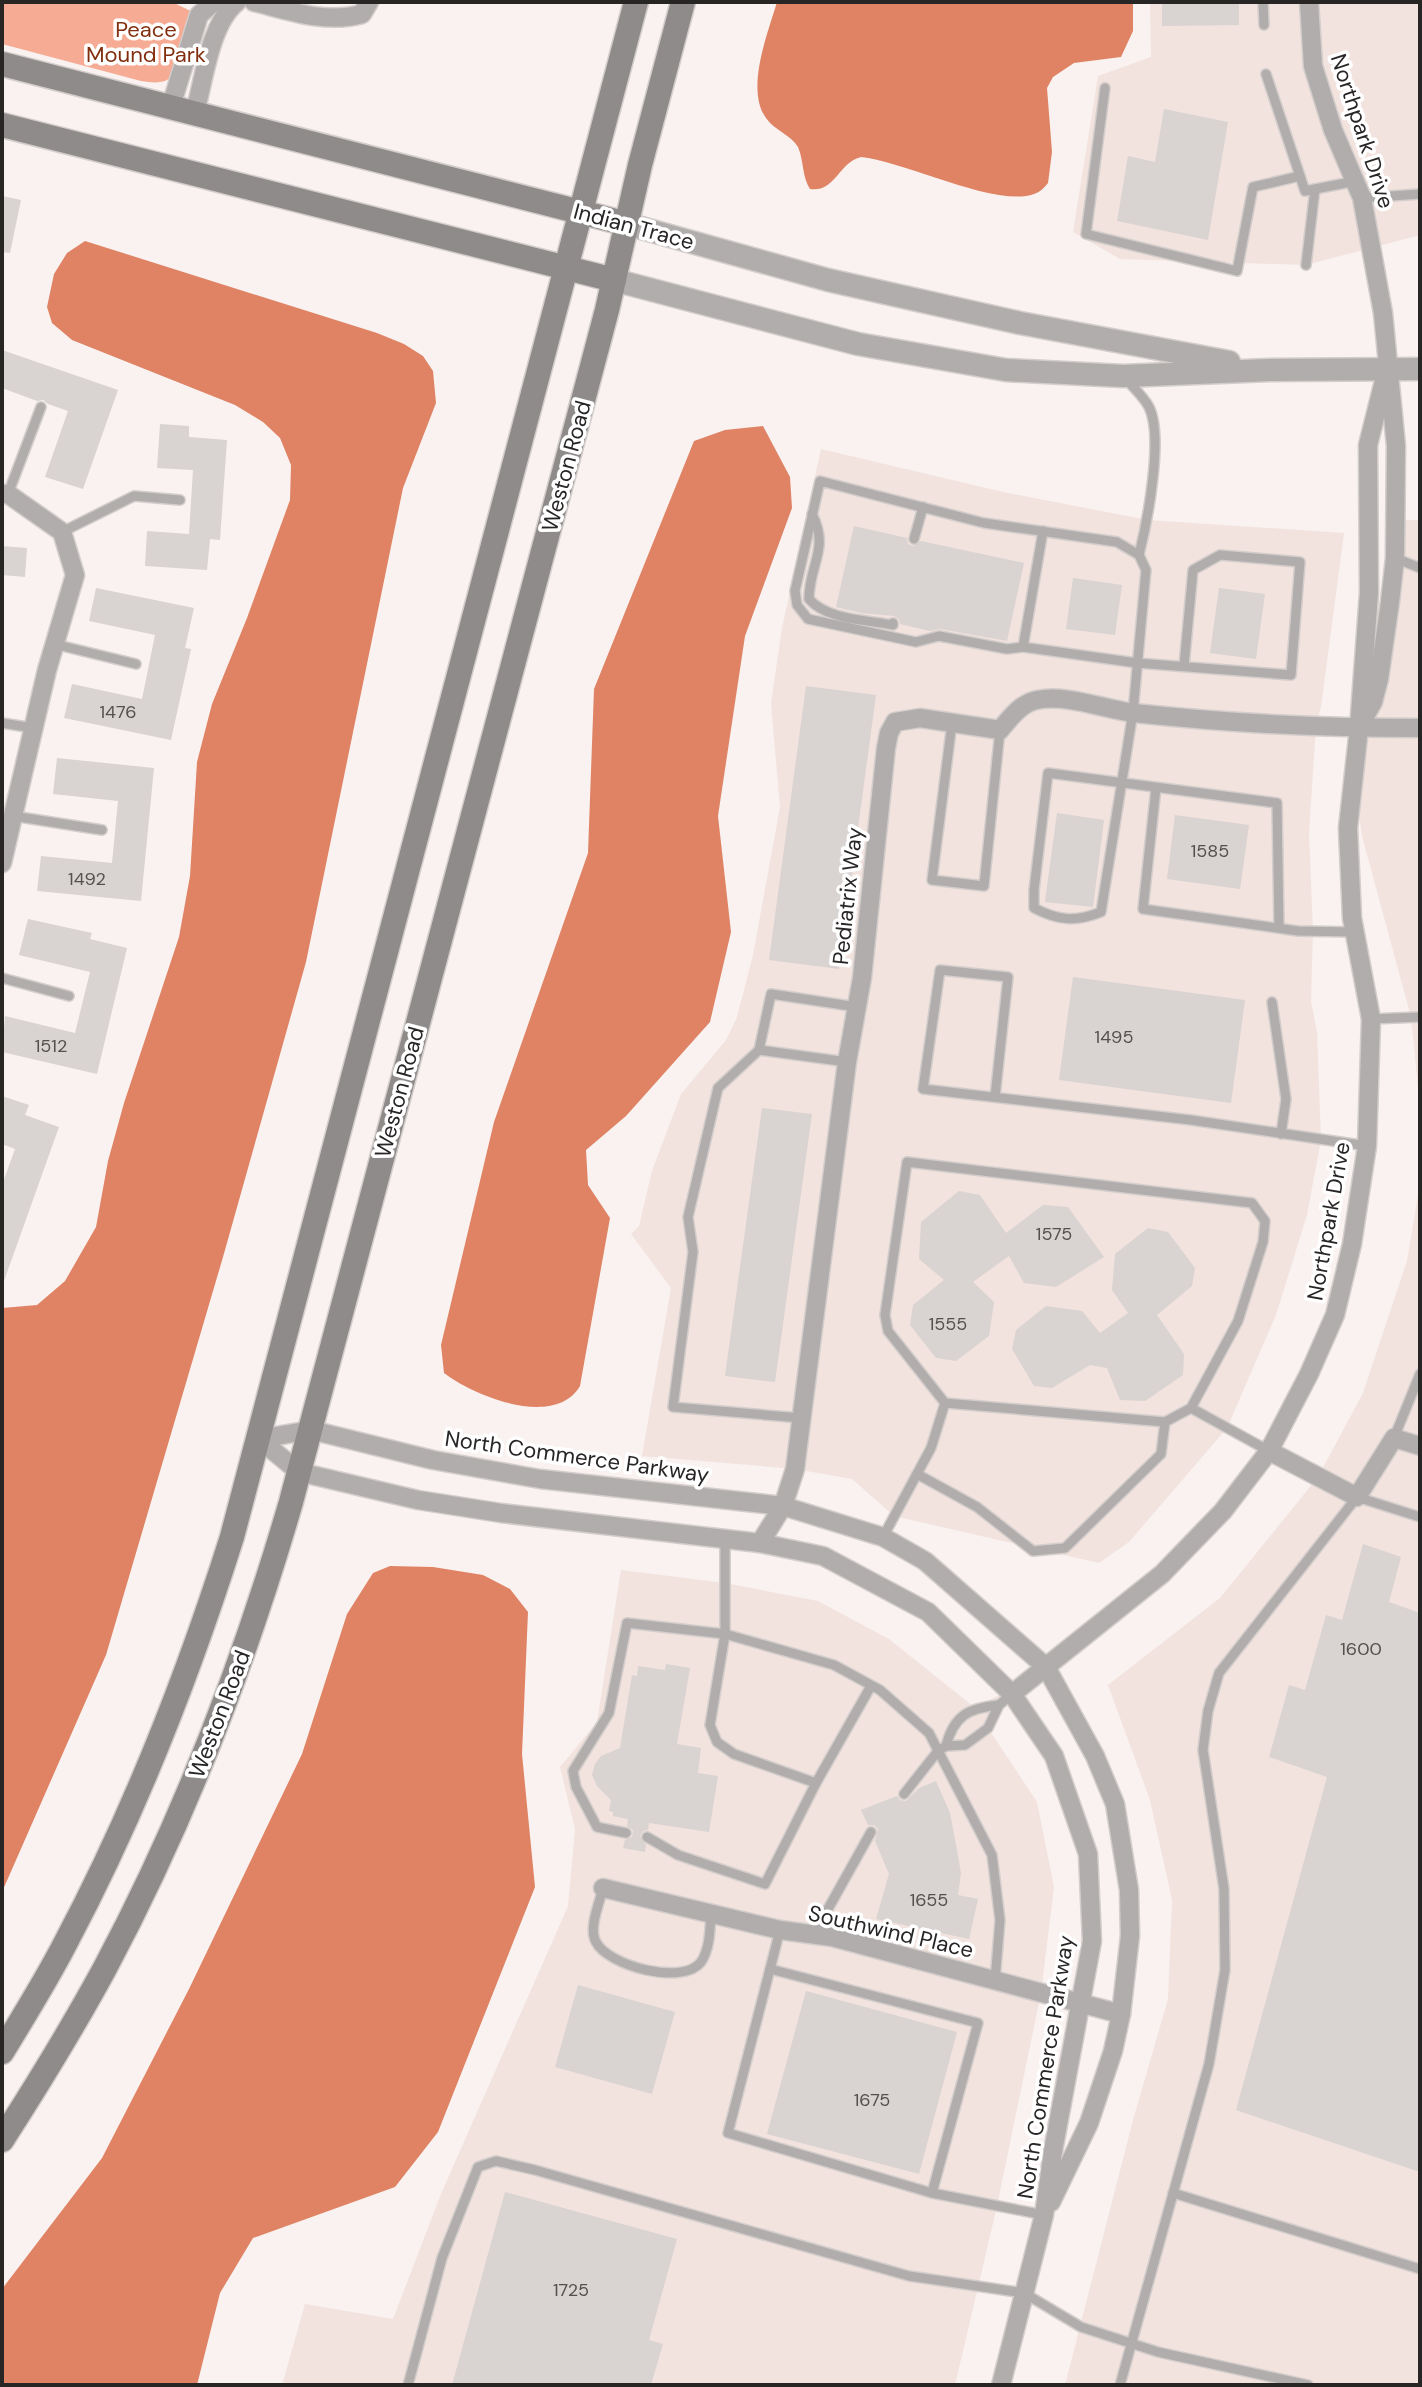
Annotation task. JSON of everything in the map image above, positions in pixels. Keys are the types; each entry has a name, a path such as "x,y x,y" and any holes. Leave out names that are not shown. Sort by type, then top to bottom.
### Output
{"main road":[{"name":"Weston Road","path":"2,2052 66,1943 127,1816 161,1739 210,1605 259,1439 636,2"},
{"name":"Weston Road","path":"2,2140 105,1968 186,1800 253,1625 311,1430 614,280 683,2"},
{"name":"Indian Trace","path":"2,64 627,224"},
{"name":"Indian Trace","path":"2,125 614,280"}],"street":[{"path":"171,106 199,15 214,2"},
{"path":"195,112 219,25 227,10 237,2"},
{"path":"254,2 315,18 345,19 362,14 369,2"},
{"name":"Northpark Drive","path":"1309,2 1313,66 1333,130 1359,190 1383,313 1396,446 1395,558 1379,679 1373,702 1359,728"},
{"name":"Indian Trace","path":"627,224 842,283 1020,323 1269,370"},
{"name":"Indian Trace","path":"614,280 858,344 1006,370 1123,376 1269,370 1420,369"},
{"name":"Northpark Drive","path":"1005,1700 1162,1574 1223,1511 1269,1451 1335,1315 1352,1244 1367,1146 1371,1019 1355,932 1348,828 1369,593 1368,445 1387,369"},
{"path":"2,863 54,644 75,575 62,532 5,494"},
{"path":"1000,730 1015,712 1033,700 1050,699 1133,712 1359,728 1420,728"},
{"name":"Pediatrix Way","path":"760,1543 783,1506 795,1469 847,1062 862,978 889,733 895,722 920,718 1000,730"},
{"name":"North Commerce Parkway","path":"259,1439 311,1430 433,1460 540,1479 783,1506 883,1537 925,1561 1046,1667 1095,1756 1115,1804 1129,1890 1130,1936 1121,2014 1113,2051 1089,2123 1044,2215"},
{"path":"1269,1451 1357,1497 1394,1438 1420,1446"},
{"name":"North Commerce Parkway","path":"259,1439 299,1472 418,1500 501,1513 760,1543 823,1556 928,1612 1054,1756 1088,1854 1092,1941 1044,2215 1001,2385"},
{"name":"Southwind Place","path":"603,1888 780,1930 832,1937 1121,2014"}],"lane":[{"path":"1263,2 1264,25"},
{"path":"1266,74 1305,191 1359,190 1420,194"},
{"path":"1105,88 1086,234 1237,271 1253,187 1300,176"},
{"path":"1306,265 1315,189"},
{"path":"1123,376 1149,407 1156,431 1148,520 1139,555"},
{"path":"5,494 41,407"},
{"path":"1184,666 1193,570 1220,555 1300,562 1291,675 1137,663 1023,647 1007,649 939,636 916,642 808,619 797,605 795,591 820,481 984,523 1117,542 1139,555 1146,570 1137,663 1133,712 1119,783 1108,829 1101,912 1079,921 1052,918 1034,908 1048,773 1119,783 1156,788 1277,803 1279,928"},
{"path":"62,532 134,496 180,500"},
{"path":"914,539 923,507"},
{"path":"812,514 820,529 821,542 809,599 816,607 835,614 893,623"},
{"path":"1023,647 1043,531"},
{"path":"1395,558 1420,568"},
{"path":"54,644 136,664"},
{"path":"2,723 33,728"},
{"path":"952,723 932,880 984,886 1000,730"},
{"path":"1156,788 1143,909 1279,928 1355,932"},
{"path":"13,816 102,830"},
{"path":"1042,820 1056,822"},
{"path":"995,1097 1008,977 940,970 923,1089 1191,1120 1367,1146"},
{"path":"2,978 69,996"},
{"path":"801,1418 673,1407 693,1252 688,1217 718,1088 759,1050 771,994 857,1007"},
{"path":"1272,1002 1286,1099 1281,1134"},
{"path":"1371,1019 1420,1017"},
{"path":"759,1050 847,1062"},
{"path":"907,1162 1252,1203 1265,1221 1263,1242 1238,1321 1191,1408 1165,1422 945,1403 888,1331 885,1315 907,1162"},
{"path":"1394,1438 1420,1374"},
{"path":"883,1537 931,1448 945,1403"},
{"path":"1191,1408 1269,1451"},
{"path":"917,1474 977,1507 1033,1551 1065,1548 1161,1454 1165,1422"},
{"path":"1120,2385 1209,2064 1225,1970 1224,1889 1203,1750 1208,1711 1219,1673 1357,1497 1420,1517"},
{"path":"725,1539 725,1634 710,1725 717,1742 734,1754 816,1783"},
{"path":"626,1833 597,1827 576,1787 573,1771 609,1713 627,1623 725,1634 834,1665 871,1686 929,1733 942,1748 992,1855 1000,1920 995,1981"},
{"path":"647,1837 678,1855 765,1884 816,1783 871,1686"},
{"path":"904,1794 942,1748 951,1727 974,1707 1005,1700"},
{"path":"942,1748 965,1745 988,1728 1005,1700"},
{"path":"814,1934 871,1832"},
{"path":"603,1888 594,1929 596,1943 612,1957 663,1975 688,1971 701,1962 708,1944 711,1914"},
{"path":"780,1930 728,2133 932,2193 1044,2215"},
{"path":"770,1969 978,2023 932,2193"},
{"path":"408,2385 447,2245 478,2167 496,2161 909,2276 1024,2293 1081,2327 1158,2352 1308,2385"},
{"path":"1173,2193 1420,2269"}],"shaded area":[{"path":"777,2 1133,2 1133,31 1121,57 1074,63 1053,77 1047,88 1052,152 1048,183 1036,193 1017,197 997,195 861,157 847,165 825,186 810,189 798,147 773,126 760,106 760,61"},
{"path":"1150,2 1420,2 1420,235 1306,265 1120,259 1073,232 1098,76 1151,57"},
{"path":"85,241 404,344 423,356 433,371 436,403 403,488 306,962 223,1257 106,1655 2,1892 2,1308 37,1305 65,1281 96,1227 108,1161 124,1103 179,937 190,876 197,762 212,704 290,500 291,465 280,438 263,422 235,405 72,340 52,323 47,307 54,274 67,253"},
{"path":"763,426 790,477 792,508 745,636 718,816 731,932 710,1022 626,1116 586,1150 588,1185 610,1218 580,1386 568,1399 552,1405 534,1407 494,1399 444,1373 441,1345 494,1122 588,853 594,689 694,441 725,430"},
{"path":"821,449 1003,492 1148,520 1344,533 1316,725 1309,833 1313,931 1311,1001 1317,1032 1321,1140 1307,1215 1276,1315 1227,1428 1129,1542 1099,1563 894,1516 852,1479 795,1469 642,1456 671,1288 631,1234 639,1226 652,1171 681,1094 726,1040 737,1017 753,955 780,807 771,703 782,628"},
{"path":"1395,520 1420,520 1420,1108 1411,1017 1362,836 1354,774 1373,702"},
{"path":"1420,1183 1420,2385 1065,2385 1133,2120 1168,1999 1172,1900 1150,1800 1108,1685 1220,1598 1318,1477 1363,1393 1407,1261"},
{"path":"390,1566 433,1567 483,1575 510,1589 528,1612 522,1754 535,1887 438,2132 395,2187 253,2238 220,2293 197,2385 2,2385 2,2289 102,2158 189,1989 302,1754 347,1614 373,1573"},
{"path":"621,1570 725,1583 818,1601 889,1639 974,1707 1008,1691 988,1728 1037,1802 1054,1887 1041,1993 997,2206 955,2385 282,2385 305,2304 393,2319 441,2194 568,1906 575,1829 560,1767 597,1722"}],"green space":[{"name":"Peace Mound Park","path":"2,2 172,2 199,15 172,76 161,82 151,82 2,44"}],"building":[{"path":"1162,2 1239,2 1239,25 1162,26"},
{"path":"1164,109 1228,122 1208,240 1117,221 1128,156 1155,162"},
{"path":"2,196 21,200 10,253 2,252"},
{"path":"2,350 118,390 83,489 45,477 68,411 2,388"},
{"path":"160,424 189,426 189,437 227,440 220,540 210,539 207,570 145,566 147,531 189,534 193,470 157,468"},
{"path":"854,526 907,538 908,544 913,546 921,541 1024,563 1007,641 940,629 930,631 900,624 894,616 836,607"},
{"path":"2,546 27,548 25,577 2,575"},
{"path":"1073,578 1122,585 1115,635 1066,629"},
{"path":"96,588 194,608 185,648 191,649 171,740 64,718 72,684 142,699 155,635 89,621"},
{"path":"1219,588 1265,594 1256,659 1210,653"},
{"path":"806,686 876,695 839,969 769,960"},
{"path":"57,758 154,768 141,901 37,891 41,856 112,863 118,801 53,794"},
{"path":"1057,813 1104,820 1093,907 1045,902"},
{"path":"1175,815 1249,825 1240,889 1167,879"},
{"path":"28,919 92,933 90,939 127,948 97,1074 2,1052 5,1016 75,1033 90,972 19,955"},
{"path":"1073,977 1245,1000 1231,1103 1059,1080"},
{"path":"2,1096 29,1105 25,1115 59,1127 4,1281 2,1185 15,1149 2,1144"},
{"path":"762,1108 812,1114 775,1382 725,1376"},
{"path":"959,1191 980,1195 1006,1233 1043,1205 1068,1207 1104,1257 1056,1287 1024,1283 1009,1256 973,1282 994,1302 989,1336 956,1361 936,1358 910,1325 913,1305 944,1280 919,1259 921,1222"},
{"path":"1148,1228 1168,1232 1195,1268 1192,1286 1157,1315 1184,1354 1183,1375 1145,1401 1120,1400 1107,1368 1090,1365 1052,1388 1034,1386 1012,1349 1016,1330 1046,1306 1082,1311 1100,1333 1128,1313 1112,1290 1115,1254"},
{"path":"1363,1544 1401,1557 1389,1602 1420,1613 1420,2172 1236,2110 1327,1777 1269,1757 1289,1685 1305,1690 1326,1615 1342,1620"},
{"path":"666,1664 690,1668 677,1744 701,1748 698,1773 718,1776 709,1832 649,1823 648,1830 640,1836 646,1845 645,1852 623,1848 625,1840 632,1837 633,1830 627,1826 628,1819 613,1816 613,1812 609,1811 611,1800 597,1786 592,1775 601,1756 620,1748 632,1675 637,1676 638,1666 665,1670"},
{"path":"936,1781 950,1813 961,1873 958,1895 978,1899 969,1939 876,1919 889,1874 875,1841 878,1829 868,1825 861,1810 897,1796 906,1801 919,1788"},
{"path":"578,1985 675,2012 652,2094 555,2067"},
{"path":"806,1991 957,2032 919,2174 767,2134"},
{"path":"505,2192 677,2239 649,2340 663,2344 651,2385 452,2385"}]}
